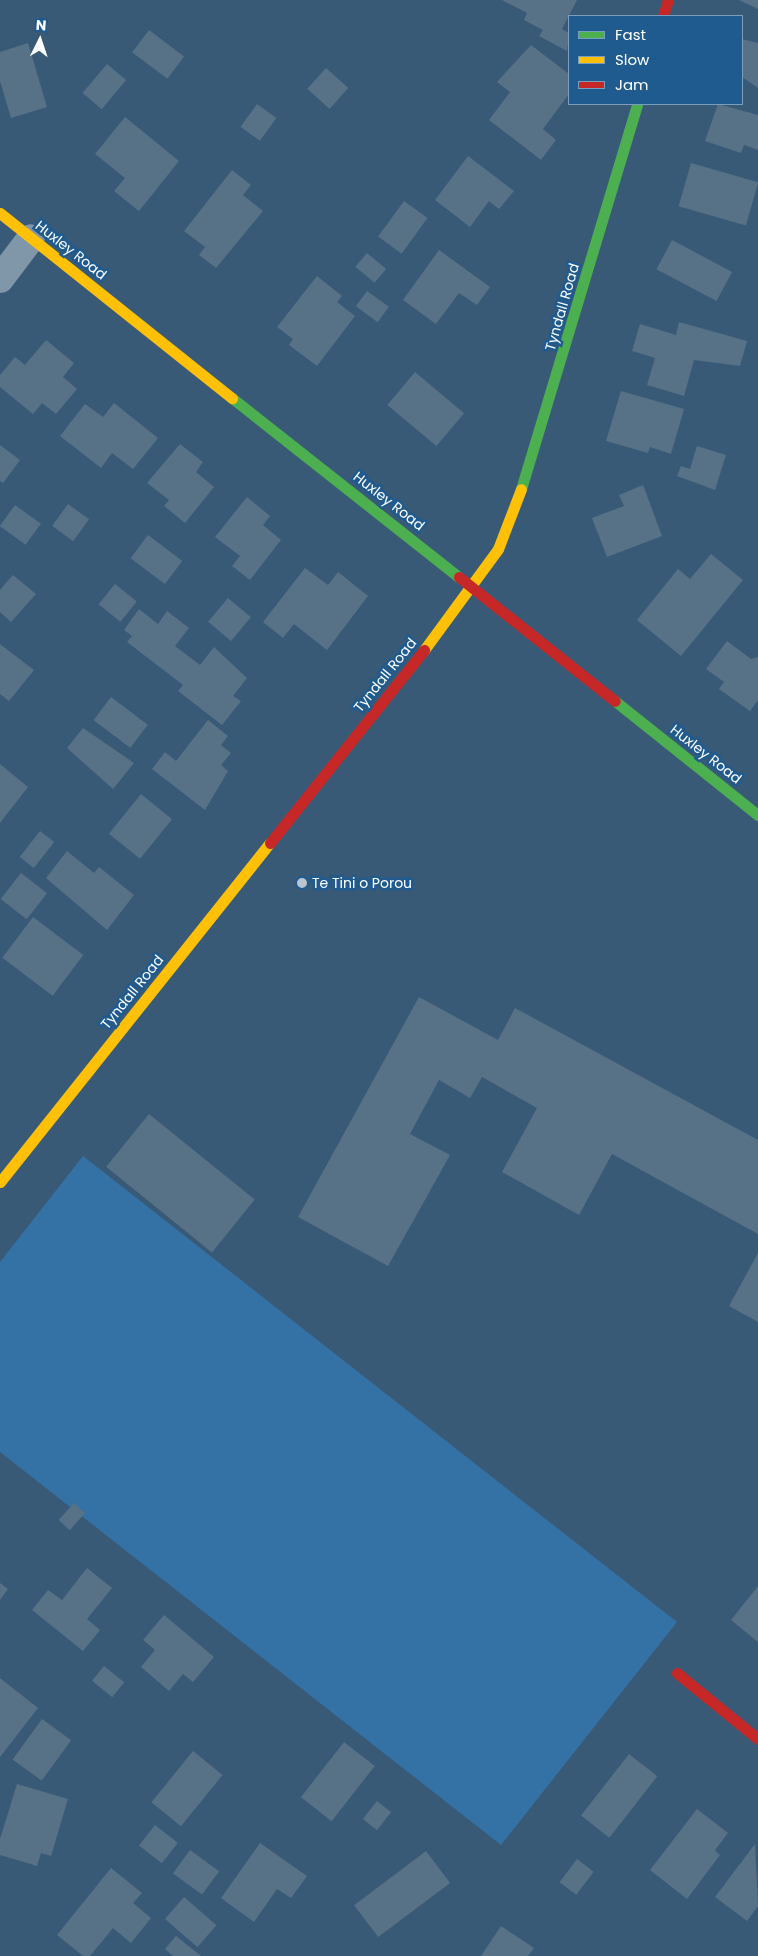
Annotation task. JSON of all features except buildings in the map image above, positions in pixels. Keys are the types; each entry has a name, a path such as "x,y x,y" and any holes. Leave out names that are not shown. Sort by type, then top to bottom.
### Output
{"street":[{"path":"663,15 668,0"},
{"name":"Tyndall Road","path":"0,1182 472,588 498,549 519,501 637,105"},
{"name":"Huxley Road","path":"0,213 758,815"},
{"path":"0,279 31,238"},
{"path":"677,1673 758,1739"}],"shaded area":[{"path":"83,1156 677,1622 501,1845 0,1452 0,1262"}],"traffic: fast":[{"path":"521,489 637,105"},
{"path":"232,398 459,577"},
{"path":"615,701 758,815"}],"traffic: slow":[{"path":"0,213 232,398"},
{"path":"424,650 498,549 521,489"},
{"path":"0,1182 270,843"}],"traffic: jam":[{"path":"663,15 668,0"},
{"path":"459,577 615,701"},
{"path":"270,843 424,650"},
{"path":"677,1673 758,1739"}],"place":[{"name":"Te Tini o Porou","path":"302,883"}]}
